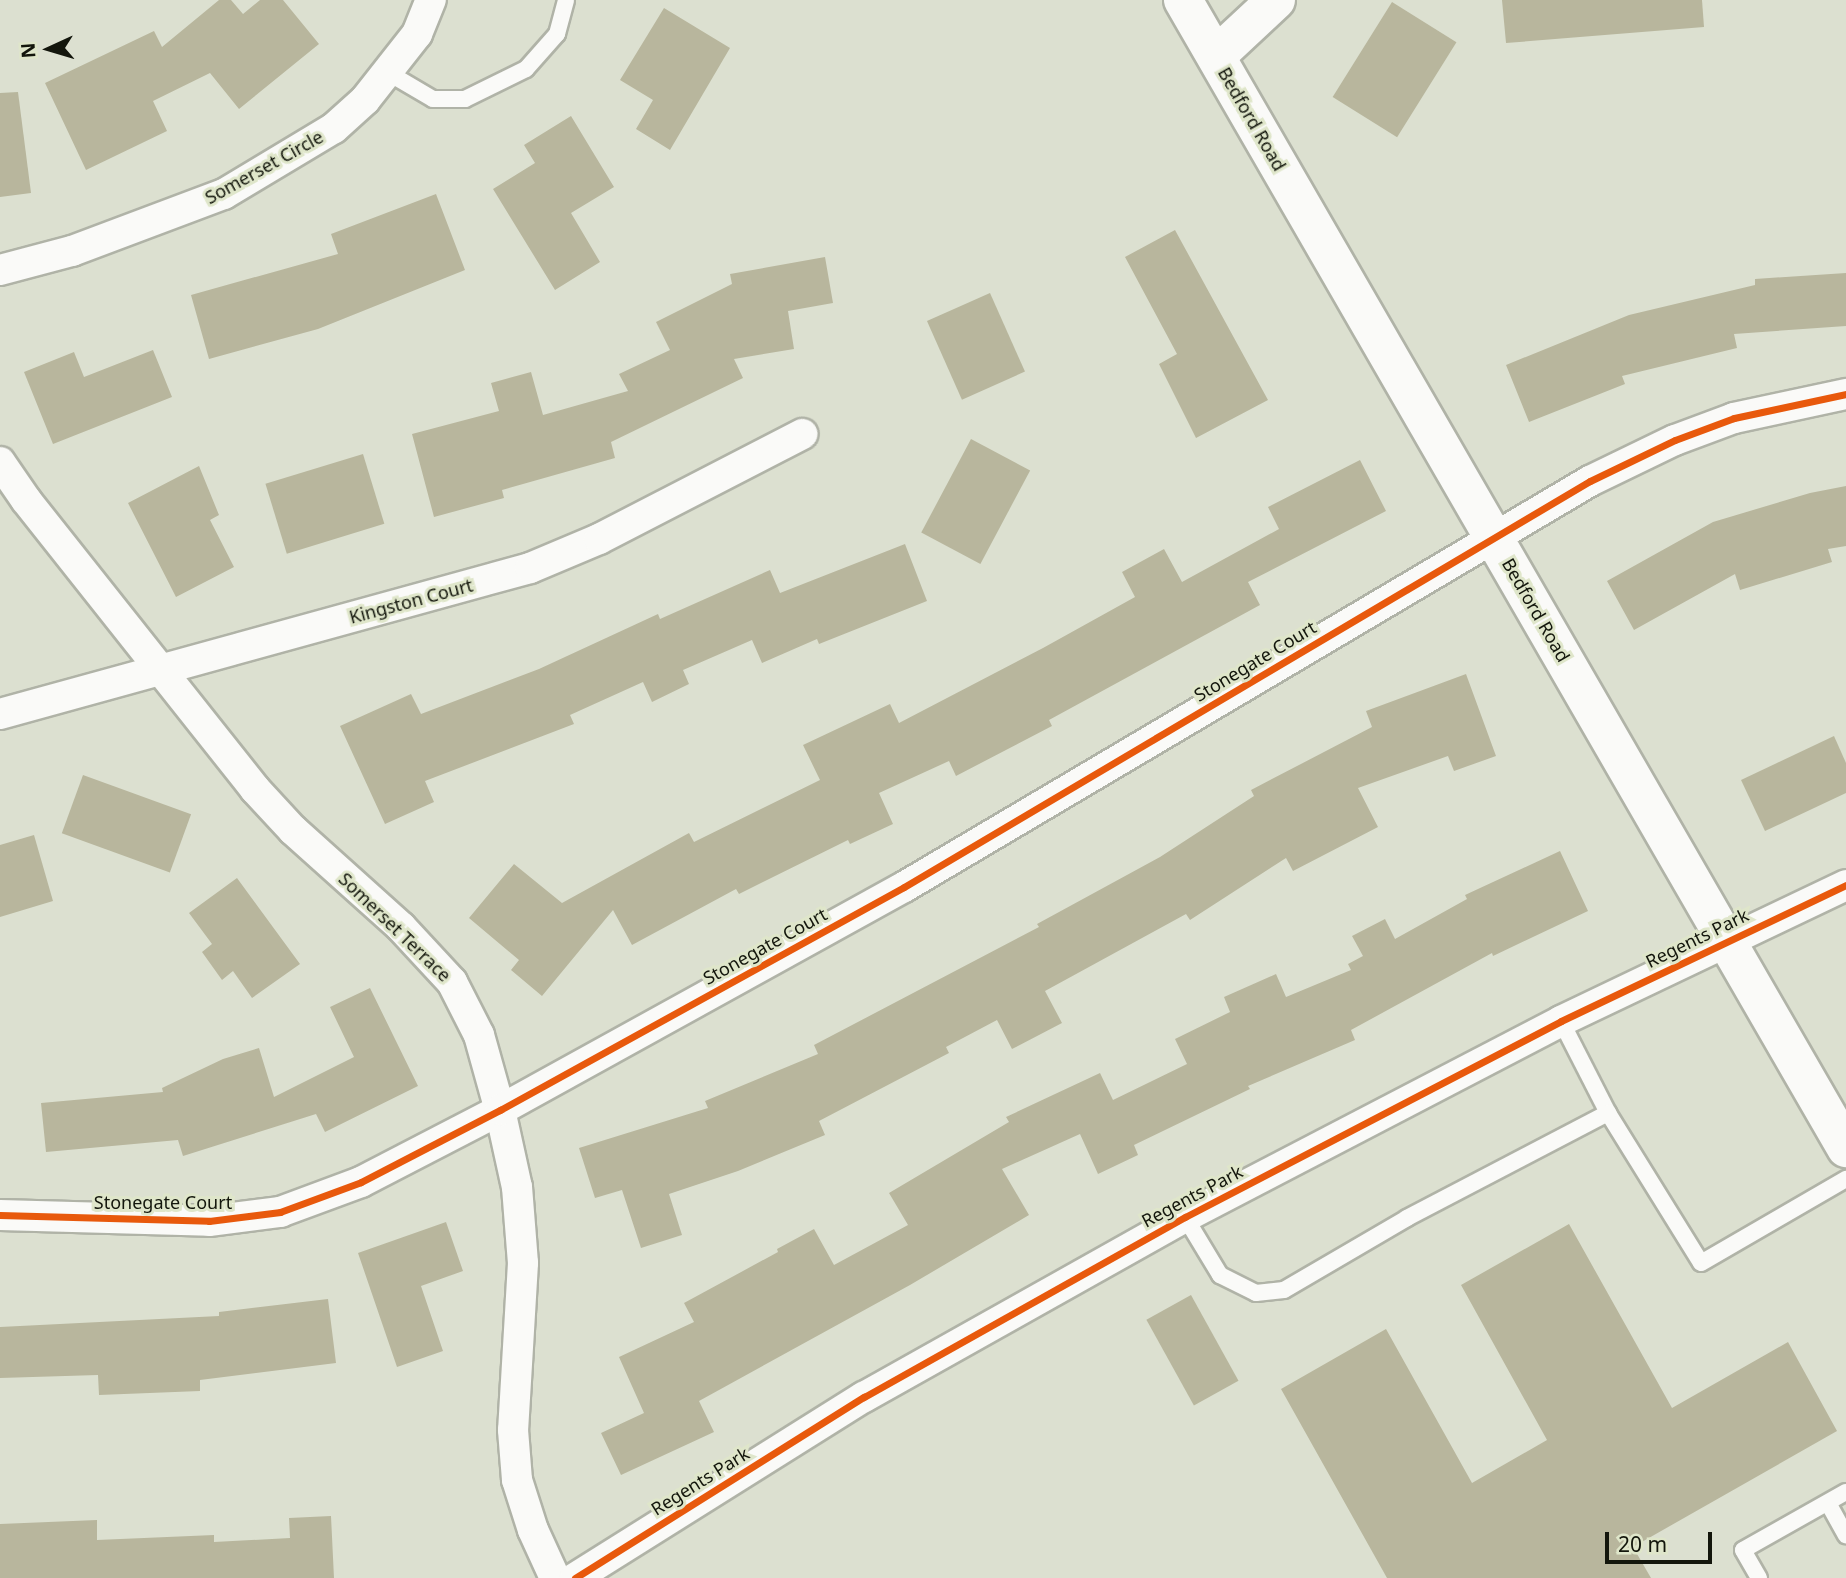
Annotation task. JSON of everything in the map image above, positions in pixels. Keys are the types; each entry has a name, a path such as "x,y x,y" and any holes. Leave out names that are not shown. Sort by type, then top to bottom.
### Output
{"main road":[{"name":"Bedford Road","path":"1184,0 1846,1148"},
{"path":"1216,57 1276,0"}],"street":[{"name":"Somerset Circle","path":"0,271 72,251 224,194 334,128 365,100 418,34 431,0"},
{"name":"Stonegate Court","path":"0,1215 209,1221 280,1212 361,1182 500,1110 904,887 1590,481 1675,440 1734,418 1846,394"},
{"name":"Kingston Court","path":"0,714 530,568 599,539 802,434"},
{"name":"Somerset Terrace","path":"0,462 26,500 255,789 293,830 401,928 452,982 479,1035 500,1110 517,1188 523,1263 513,1430 517,1480 533,1530 555,1578"},
{"name":"Regents Park","path":"575,1578 864,1397 1185,1217 1561,1021 1846,884"}],"lane":[{"path":"387,72 433,99 465,99 526,69 557,34 566,0"},
{"path":"1561,1021 1608,1113 1701,1263 1846,1180"},
{"path":"1185,1217 1220,1275 1256,1293 1284,1290 1407,1218 1608,1113"},
{"path":"1759,1578 1743,1550 1846,1492"},
{"path":"1828,1503 1846,1535"}],"building":[{"path":"219,0 231,0 243,14 260,0 283,0 319,44 239,109 210,73 153,101 167,131 86,170 45,83 154,31 162,47"},
{"path":"1502,0 1702,0 1704,27 1506,43"},
{"path":"1392,2 1456,42 1397,137 1333,97"},
{"path":"664,8 730,48 670,150 636,129 653,100 620,80"},
{"path":"18,92 31,193 0,197 0,93"},
{"path":"571,116 614,187 571,213 600,262 555,290 493,189 535,163 524,145"},
{"path":"436,194 465,270 318,329 209,359 191,295 338,254 331,234"},
{"path":"1175,230 1268,400 1196,438 1159,364 1177,354 1125,257"},
{"path":"825,257 833,303 788,311 794,349 734,359 743,378 611,442 615,458 502,490 504,498 434,517 412,434 499,411 491,383 531,372 543,415 628,391 619,374 670,350 656,322 732,284 730,274"},
{"path":"1846,273 1846,326 1734,334 1737,348 1622,376 1625,384 1529,422 1506,365 1629,315 1755,285 1755,279"},
{"path":"990,293 1025,372 962,400 927,321"},
{"path":"153,350 172,397 53,444 24,372 74,352 84,377"},
{"path":"971,439 1030,470 980,564 921,533"},
{"path":"363,454 384,524 287,554 265,484"},
{"path":"1360,460 1386,511 1248,582 1260,605 1049,720 1052,726 956,776 949,761 879,793 893,824 850,844 848,840 739,894 736,889 632,945 613,910 542,996 511,970 519,960 469,918 514,864 562,903 689,833 694,842 820,780 803,745 890,704 899,723 1043,648 1135,597 1122,572 1164,549 1182,582 1279,529 1268,507"},
{"path":"199,466 219,515 210,520 234,567 176,597 128,503"},
{"path":"1846,486 1846,546 1828,549 1832,562 1740,590 1735,574 1634,630 1607,581 1713,522 1810,493"},
{"path":"905,544 927,601 819,644 817,639 762,663 752,640 683,670 689,684 652,702 643,682 570,715 574,724 425,781 434,802 385,824 340,726 411,694 421,714 539,669 658,614 660,619 770,570 780,593"},
{"path":"1466,674 1496,756 1454,771 1448,756 1358,788 1378,827 1293,871 1286,858 1190,920 1186,914 1045,991 1062,1023 1012,1049 997,1020 946,1047 949,1053 819,1121 825,1135 738,1171 669,1194 682,1235 641,1248 622,1190 595,1198 579,1148 708,1108 705,1101 818,1054 814,1045 1039,927 1037,924 1160,857 1254,796 1251,790 1372,727 1366,711"},
{"path":"1834,736 1846,763 1846,793 1765,831 1741,780"},
{"path":"83,775 191,814 170,873 62,833"},
{"path":"34,835 53,901 0,917 0,845"},
{"path":"1560,851 1588,911 1493,956 1492,953 1351,1030 1355,1040 1248,1086 1250,1089 1134,1145 1138,1155 1098,1174 1080,1134 1002,1169 1029,1215 910,1285 699,1401 714,1432 621,1475 601,1433 644,1413 619,1357 694,1322 684,1303 778,1252 777,1249 814,1229 834,1265 908,1225 889,1193 1009,1122 1006,1117 1100,1073 1113,1100 1187,1064 1175,1039 1230,1012 1224,997 1276,974 1286,997 1351,970 1348,964 1363,956 1352,936 1385,919 1395,939 1467,899 1465,895"},
{"path":"237,878 300,964 252,998 233,971 222,980 202,952 212,944 189,913"},
{"path":"370,988 418,1086 325,1132 316,1114 183,1156 178,1140 46,1152 41,1103 163,1092 162,1088 223,1059 259,1048 274,1097 354,1057 330,1007"},
{"path":"446,1222 463,1271 421,1286 443,1351 397,1367 358,1253"},
{"path":"1569,1224 1672,1408 1788,1342 1837,1431 1633,1547 1651,1578 1387,1578 1281,1389 1386,1329 1472,1483 1547,1440 1461,1285"},
{"path":"1191,1295 1239,1381 1194,1405 1146,1320"},
{"path":"328,1299 336,1363 200,1380 200,1391 99,1395 98,1375 0,1378 0,1327 219,1316 219,1312"},
{"path":"331,1516 334,1578 0,1578 0,1524 97,1520 97,1540 214,1535 214,1542 290,1538 289,1518"}],"cycle path":[{"path":"0,1215 209,1221 280,1212 361,1182 500,1110 904,887 1590,481 1675,440 1734,418 1846,394"},
{"path":"575,1578 864,1397 1185,1217 1561,1021 1846,885"}]}
